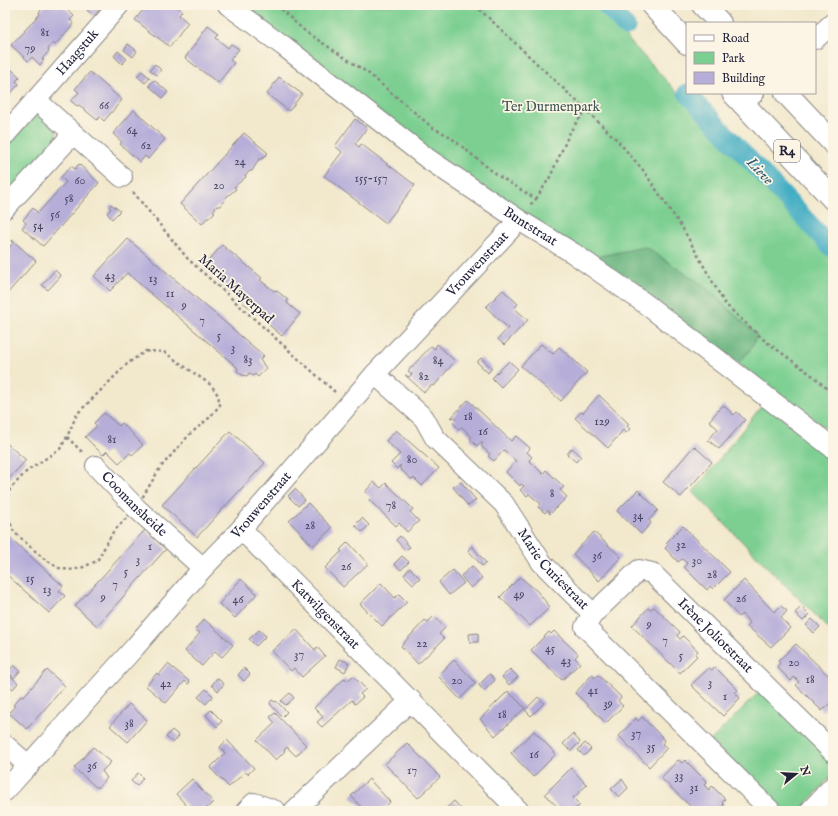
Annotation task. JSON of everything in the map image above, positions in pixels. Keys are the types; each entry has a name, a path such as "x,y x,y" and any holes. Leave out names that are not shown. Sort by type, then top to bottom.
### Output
{"highway":[{"path":"652,5 686,42"},
{"path":"703,5 719,22"},
{"path":"787,94 833,143"},
{"name":"R4","path":"743,96 833,199"}],"street":[{"name":"Haagstuk","path":"5,135 119,5"},
{"name":"Buntstraat","path":"228,5 285,47 428,159 519,220 573,253 643,302 833,448"},
{"path":"816,39 833,23"},
{"path":"36,100 122,177"},
{"path":"5,208 73,134"},
{"name":"Vrouwenstraat","path":"5,791 29,766 203,568 241,528 375,374 519,220"},
{"name":"Marie Curiestraat","path":"375,374 424,418 435,438 504,504 542,562 593,614 585,627 771,811"},
{"name":"Coomansheide","path":"96,466 136,508 203,568"},
{"name":"Katwilgenstraat","path":"241,528 519,811"},
{"name":"Irène Joliotstraat","path":"593,614 639,570 652,573 833,752"},
{"path":"294,811 411,700"},
{"path":"5,745 29,766"},
{"path":"810,811 833,786"},
{"path":"246,811 254,803 276,811"}],"path":[{"path":"276,5 306,32 368,73 433,128 448,136 497,175 536,199"},
{"path":"475,5 616,139 643,170 684,229 725,304 764,340 798,364 833,394"},
{"path":"519,220 536,199 550,177 570,130 586,110"},
{"name":"Maria Mayerpad","path":"122,177 188,259 349,404"},
{"name":"Coomansheide","path":"67,437 96,466"}],"green space":[{"name":"Ter Durmenpark","path":"239,5 596,5 833,260 833,434 738,363 751,349 596,262 434,154"},
{"path":"38,113 56,130 57,138 5,200 5,142 27,117"},
{"path":"645,247 703,285 757,335 751,349 738,363 596,262 600,256"},
{"path":"764,403 833,457 833,633 693,492"},
{"path":"761,690 833,761 833,774 801,810 781,811 710,741"}],"building":[{"path":"46,5 62,5 74,16 70,20 74,23 55,45 53,43 48,49 49,51 42,59 44,60 40,65 32,57 28,61 11,45 40,14 39,12"},
{"path":"92,5 99,10 94,16 87,10"},
{"path":"147,5 174,5 182,11 179,15 188,23 170,47 135,20"},
{"path":"208,26 219,34 216,38 228,48 231,44 239,49 230,60 234,63 218,83 185,58"},
{"path":"128,44 137,51 133,57 124,50"},
{"path":"118,51 127,59 122,64 114,56"},
{"path":"5,64 20,77 16,81 19,84 5,100"},
{"path":"155,64 161,70 157,75 150,70"},
{"path":"142,71 150,78 145,83 137,76"},
{"path":"90,72 122,100 104,121 100,117 97,120 79,105 77,106 71,101 79,92 75,89"},
{"path":"279,77 302,94 289,111 267,94"},
{"path":"154,80 168,92 163,98 149,86"},
{"path":"134,110 165,139 148,159 145,156 140,162 120,144 122,142 113,134"},
{"path":"355,119 367,128 355,144 359,147 361,144 415,185 386,223 324,176 342,152 335,146"},
{"path":"244,133 268,153 262,159 259,159 252,171 245,175 246,177 234,187 236,189 224,199 225,200 220,206 217,206 213,211 215,212 202,224 180,204"},
{"path":"79,164 99,183 43,246 22,228 26,223 23,220 33,208 38,213 66,182 61,177 71,166 75,169"},
{"path":"111,204 120,211 112,219 107,213 111,209 109,207"},
{"path":"128,239 264,356 260,360 266,368 258,377 255,374 253,376 249,373 247,376 242,375 237,371 238,368 127,273 110,291 94,276"},
{"path":"12,240 36,261 5,296 5,249 7,250 13,243"},
{"path":"222,245 262,278 260,280 288,300 287,303 300,314 282,336 268,324 269,322 242,302 243,300 231,290 229,291 204,266"},
{"path":"55,270 61,276 48,290 42,285"},
{"path":"503,290 518,304 514,308 528,320 504,345 498,339 508,328 486,307"},
{"path":"437,344 455,361 434,386 432,385 424,392 405,375 409,377 412,374 408,371 431,346 435,349"},
{"path":"541,344 553,354 559,347 587,372 561,401 521,366"},
{"path":"481,358 492,368 488,373 477,362"},
{"path":"509,361 518,369 501,387 492,378"},
{"path":"599,395 629,424 627,426 630,429 626,433 623,430 608,448 575,418 581,412 583,413"},
{"path":"468,400 511,441 516,436 530,448 527,452 532,457 529,460 543,474 546,470 564,487 560,490 567,497 550,514 548,510 545,513 538,507 541,504 529,494 527,496 520,490 524,486 521,484 520,486 506,472 516,461 504,450 494,461 488,456 490,454 481,446 483,444 481,442 477,446 470,439 472,437 462,427 459,429 453,423 456,419 454,417 451,418"},
{"path":"723,405 734,415 737,412 745,420 719,449 708,440 718,429 709,421"},
{"path":"104,413 119,426 122,423 143,445 132,455 130,453 119,463 107,451 103,455 85,437 97,426 94,423"},
{"path":"396,430 439,468 422,486 414,478 411,479 400,469 400,465 397,469 391,463 400,454 386,441"},
{"path":"230,431 265,463 197,537 162,505"},
{"path":"5,442 26,460 5,483"},
{"path":"694,446 712,462 681,497 663,482"},
{"path":"572,448 581,456 576,462 567,454"},
{"path":"374,482 381,488 386,483 413,509 410,512 419,521 407,532 399,523 396,526 369,500 371,498 365,492"},
{"path":"461,482 476,500 468,506 453,487"},
{"path":"295,489 305,500 298,506 288,496"},
{"path":"638,490 658,510 649,520 651,523 641,534 617,511"},
{"path":"308,503 332,528 313,546 289,521"},
{"path":"362,518 369,525 362,532 355,525"},
{"path":"683,526 730,572 713,589 710,586 707,590 684,567 687,563 682,559 678,562 665,548 668,545 666,543"},
{"path":"145,530 166,549 97,626 75,606"},
{"path":"594,532 621,557 599,581 573,554"},
{"path":"5,533 63,586 59,591 65,596 49,613 5,573"},
{"path":"400,536 410,547 405,550 396,540"},
{"path":"348,542 368,564 343,587 325,568 342,551 340,550"},
{"path":"472,546 486,563 482,566 468,550"},
{"path":"402,556 409,562 401,570 394,564"},
{"path":"472,566 482,578 471,588 461,576"},
{"path":"410,568 420,578 413,584 404,575"},
{"path":"453,570 464,583 449,595 439,582"},
{"path":"520,577 537,591 550,607 530,626 500,597"},
{"path":"241,579 257,594 235,618 219,604"},
{"path":"744,580 774,612 781,606 787,611 781,618 790,628 771,647 747,626 750,623 742,614 739,617 724,600"},
{"path":"381,583 395,598 399,594 407,602 382,626 360,604"},
{"path":"654,607 680,632 677,636 680,639 683,636 698,651 695,654 697,656 680,673 632,626 648,608 650,610"},
{"path":"801,607 809,615 803,621 795,613"},
{"path":"434,616 445,628 439,634 444,639 418,664 401,646 425,620 428,622"},
{"path":"204,619 233,645 222,657 215,651 202,666 185,651 200,633 195,629"},
{"path":"812,619 820,627 814,633 806,625"},
{"path":"296,629 315,650 317,647 325,656 302,677 294,668 291,671 272,651"},
{"path":"259,630 266,636 256,646 249,639"},
{"path":"554,631 578,654 575,658 580,663 562,680 531,650 549,632 551,634"},
{"path":"478,633 478,642 470,642 469,634"},
{"path":"796,644 833,680 833,700 822,711 796,685 799,682 794,677 791,681 777,667 780,663 778,661"},
{"path":"340,659 349,663 345,672 336,667"},
{"path":"454,660 476,683 460,699 438,676"},
{"path":"168,664 190,682 188,684 185,681 166,703 146,686 157,673 159,675"},
{"path":"14,665 20,671 14,678 8,672"},
{"path":"715,667 738,690 735,693 740,698 723,716 691,685 709,668 712,670"},
{"path":"244,668 250,674 244,681 238,675"},
{"path":"510,669 518,677 509,685 502,677"},
{"path":"47,670 65,686 27,729 9,713 15,706 13,705 21,696 23,697"},
{"path":"6,672 18,683 13,689 5,682"},
{"path":"490,674 495,680 484,691 479,685"},
{"path":"592,675 595,678 598,675 621,697 618,701 623,706 606,723 575,693"},
{"path":"353,676 366,689 360,694 363,697 355,704 352,700 322,727 317,722 323,717 314,708 345,678 347,681"},
{"path":"217,678 224,684 218,691 212,685"},
{"path":"206,689 213,696 206,704 198,697"},
{"path":"508,691 525,708 495,736 480,719"},
{"path":"290,693 294,698 286,705 281,701"},
{"path":"538,697 544,703 531,716 525,710"},
{"path":"272,700 275,702 276,701 287,712 282,717 271,705 270,703"},
{"path":"129,704 147,720 128,742 110,726"},
{"path":"211,710 222,721 217,727 206,715"},
{"path":"275,713 306,745 296,756 287,747 276,760 257,740 275,723 270,717"},
{"path":"642,717 665,740 662,744 667,748 649,767 619,736 636,718 638,721"},
{"path":"172,730 179,736 173,743 166,737"},
{"path":"534,731 556,754 533,777 511,753"},
{"path":"573,734 580,742 571,751 563,744"},
{"path":"227,740 254,768 248,774 245,772 229,787 210,768 225,753 220,747"},
{"path":"407,743 440,777 418,798 385,764"},
{"path":"585,743 591,749 584,756 578,750"},
{"path":"93,747 111,762 102,771 107,778 99,787 96,787 74,768"},
{"path":"678,760 682,763 685,760 707,782 704,785 709,790 712,786 725,799 722,803 724,805 718,811 695,811 661,778"},
{"path":"571,768 587,785 573,798 580,805 573,811 561,811 545,794"},
{"path":"138,773 143,778 137,786 131,781"},
{"path":"192,779 213,802 204,811 182,811 187,806 176,794"},
{"path":"369,779 390,802 381,811 365,811 351,796"},
{"path":"622,779 628,788 619,797 611,789"},
{"path":"454,801 463,811 443,811"}],"waterway":[{"name":"Lieve","path":"606,5 626,27"},
{"name":"Lieve","path":"688,94 833,249"}]}
